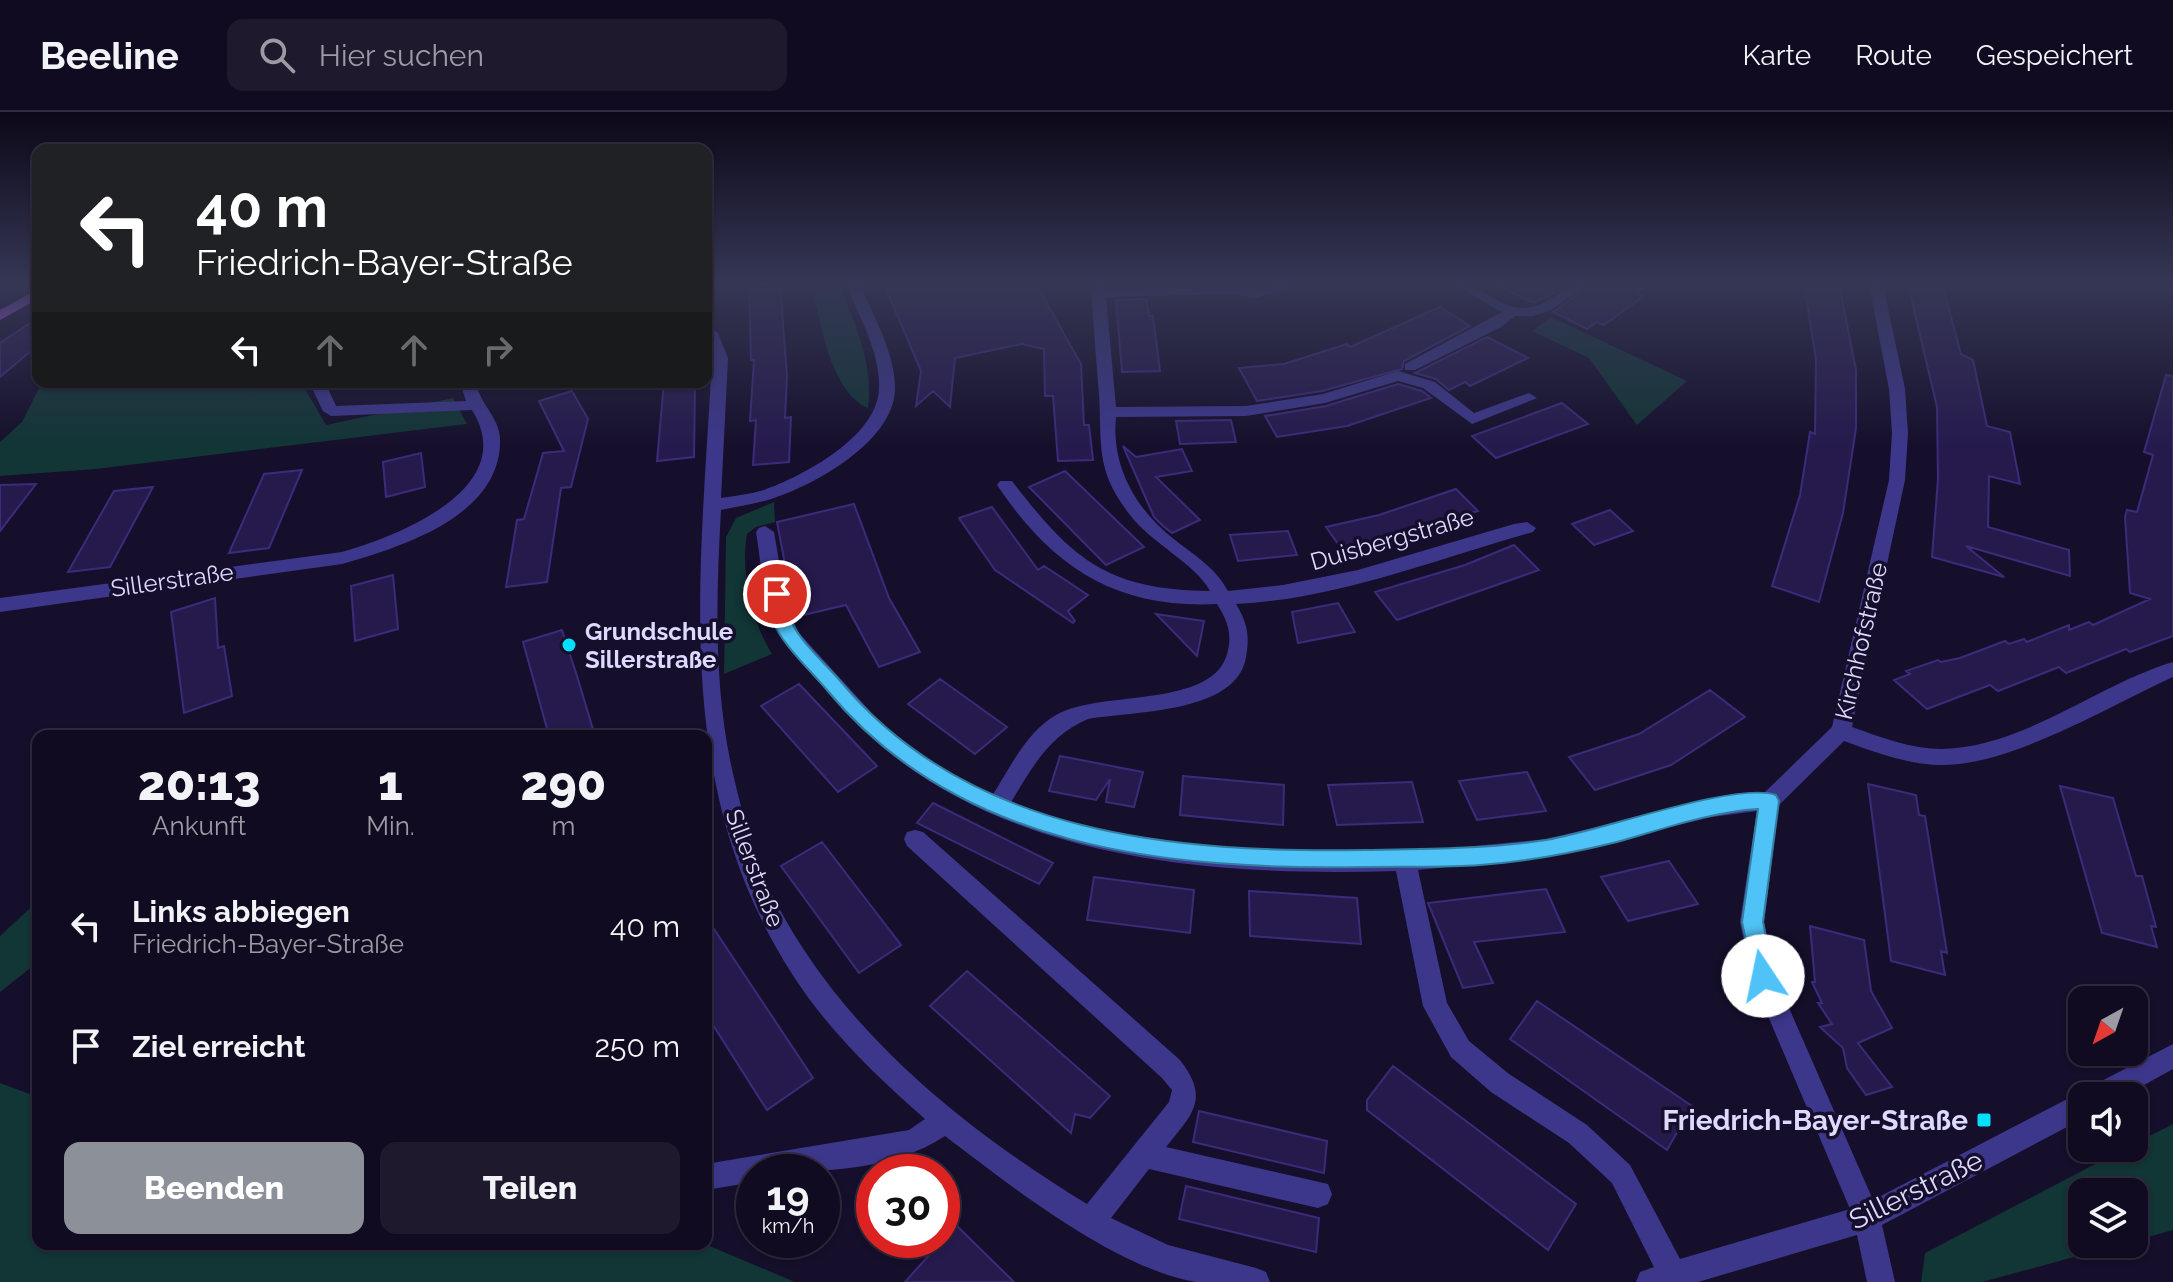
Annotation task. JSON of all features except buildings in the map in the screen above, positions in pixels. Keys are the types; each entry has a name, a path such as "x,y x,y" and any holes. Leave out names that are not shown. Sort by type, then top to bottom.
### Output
{"street":[{"name":"Sillerstraße","path":"714,339 720,358 715,505 708,589 712,705 729,804 769,916 811,984 864,1049 944,1122 1058,1203 1091,1221 1167,1259 1256,1282"},
{"path":"715,505 770,494 824,467 860,440 882,414 888,391 874,339"},
{"path":"997,806 1040,742 1062,720 1090,707 1185,699 1207,691 1226,678 1236,659 1240,638 1235,616 1211,579 1158,536 1118,484 1108,458 1105,429 1108,412 1101,339"},
{"path":"1108,412 1192,413 1274,407 1325,398 1404,371 1467,339"},
{"name":"Kirchhofstraße","path":"1769,801 1841,731 1897,480 1900,433 1897,389 1887,339"},
{"path":"1404,371 1429,385 1472,419 1529,398"},
{"path":"320,388 331,411 477,405"},
{"name":"Sillerstraße","path":"0,605 342,558 383,547 437,521 466,496 482,476 492,456 492,433 470,388"},
{"name":"Duisbergstraße","path":"1006,485 1053,544 1104,578 1133,590 1160,594 1221,596 1313,587 1444,554 1507,530 1527,528"},
{"path":"765,532 783,625 862,720 901,753 997,806 1029,820 1075,833 1169,850 1259,860 1479,857 1548,848 1615,834 1724,803 1769,801 1752,922 1763,976 1867,1218 1881,1282"},
{"path":"1841,731 1897,750 1943,757 1971,752 2024,735 2173,669"},
{"path":"915,839 1171,1069 1185,1087 1180,1108 1091,1221"},
{"path":"1405,860 1435,1006 1460,1049 1500,1083 1578,1134 1621,1174 1662,1280"},
{"path":"2125,1082 2173,1056"},
{"name":"Sillerstraße","path":"1662,1280 1867,1218 2068,1112"},
{"path":"712,1176 913,1142 944,1122"},
{"path":"1145,1155 1318,1194"}],"green space":[{"path":"824,339 860,339 868,375 868,408 846,389 830,358"},
{"path":"1548,339 1597,339 1687,381 1637,425 1589,358"},
{"path":"39,388 304,388 326,425 453,398 467,424 96,469 0,476 0,442 22,422"},
{"path":"774,502 775,522 756,527 747,534 745,549 753,612 772,654 724,674 726,537 736,518"},
{"path":"32,907 32,967 0,992 0,936"},
{"path":"0,1083 32,1095 32,1250 712,1250 712,1247 795,1282 0,1282"},
{"path":"2173,1124 2173,1230 2148,1237 2148,1178 2069,1178 2099,1162 2148,1162 2148,1137"},
{"path":"2068,1178 2068,1258 2070,1258 1982,1282 1921,1282 1925,1253"}],"place":[{"name":"Grundschule Sillerstraße","path":"569,645"},
{"name":"Friedrich-Bayer-Straße","path":"1984,1120"}],"route":[{"path":"777,594 783,625 862,720 901,753 997,806 1029,820 1075,833 1169,850 1259,860 1479,857 1548,848 1615,834 1724,803 1769,801 1752,922 1763,976"}]}
